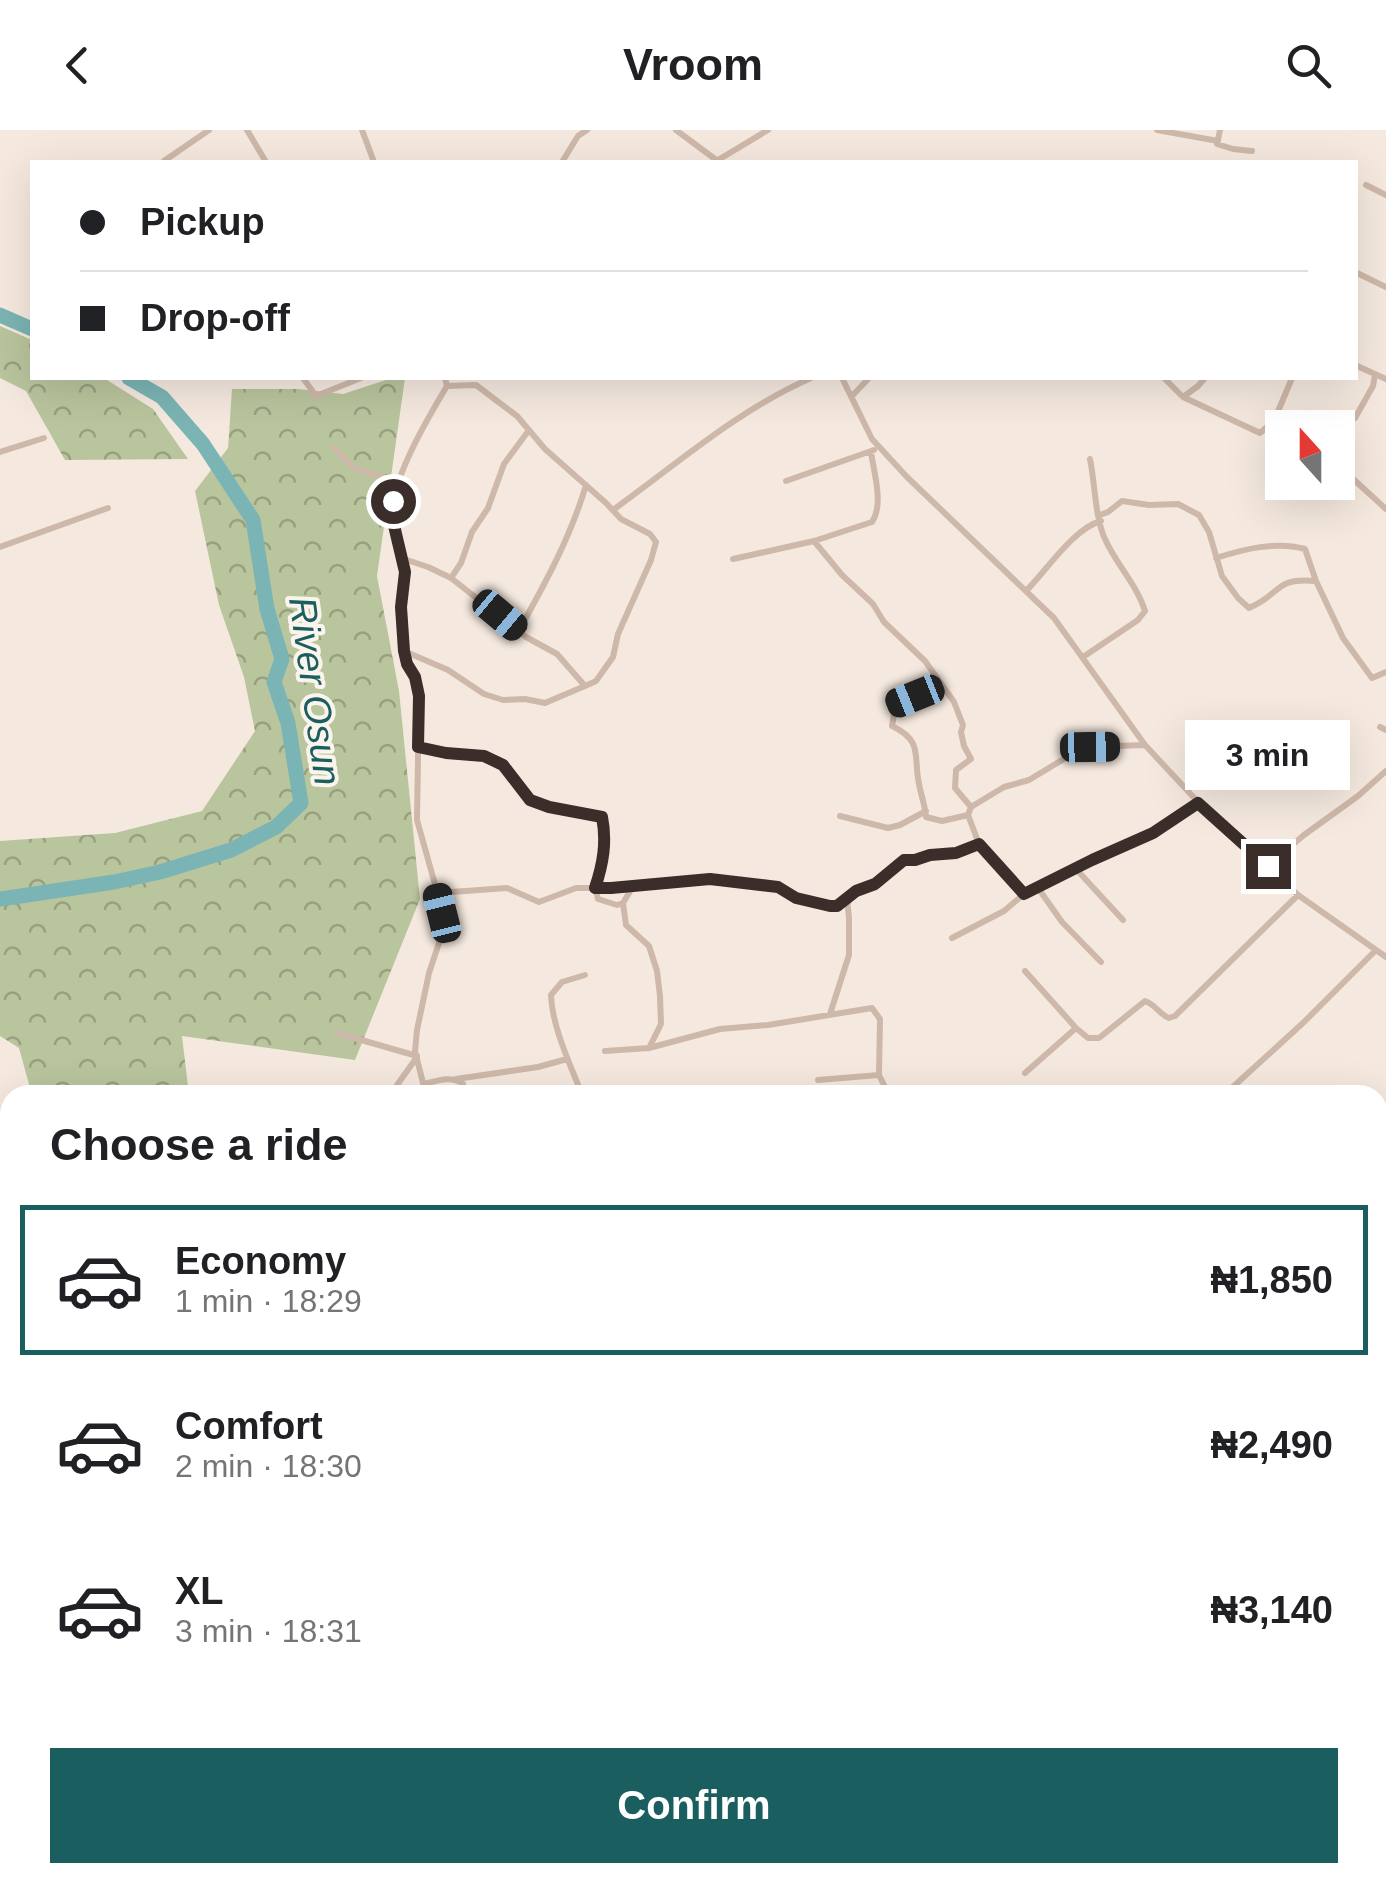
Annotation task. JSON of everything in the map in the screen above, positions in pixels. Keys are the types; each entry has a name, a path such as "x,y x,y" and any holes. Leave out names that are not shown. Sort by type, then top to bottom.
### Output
{"street":[{"path":"164,160 209,130"},
{"path":"247,130 265,160"},
{"path":"362,130 370,160"},
{"path":"563,160 578,136 587,130"},
{"path":"676,130 718,160"},
{"path":"721,160 768,130"},
{"path":"1156,130 1218,141"},
{"path":"1220,130 1217,144 1252,151"},
{"path":"1366,185 1386,195"},
{"path":"1358,273 1386,287"},
{"path":"1358,366 1386,379"},
{"path":"1355,418 1375,375"},
{"path":"304,380 316,396 356,380"},
{"path":"613,510 718,432 778,392 805,380"},
{"path":"732,559 814,541 877,517 875,449 843,380"},
{"path":"852,396 867,380"},
{"path":"1166,380 1184,397 1260,433 1274,421 1291,380"},
{"path":"1184,397 1202,380"},
{"path":"404,651 448,670 484,694 504,700 545,703 585,686 596,681 613,657 618,634 656,542 613,510 545,449 518,416 476,385 446,382 393,501 392,517 405,572 401,607 404,651 419,696 417,820 442,913 442,934 421,1005 415,1051 424,1084 538,1067 568,1058"},
{"path":"452,578 472,532 488,508 504,464 529,430"},
{"path":"0,452 44,438"},
{"path":"334,448 353,468 399,482"},
{"path":"786,481 875,449"},
{"path":"875,449 1054,618 1145,746 1198,803 1298,895 1386,957"},
{"path":"1083,658 1138,620 1145,610 1102,534 1090,459"},
{"path":"1355,481 1386,509"},
{"path":"519,630 544,587 586,485"},
{"path":"1027,590 1075,538 1122,502 1178,504 1199,516 1209,532 1222,576 1249,608 1278,586 1295,579 1316,581"},
{"path":"0,547 108,508"},
{"path":"814,541 884,622 926,661 954,702 971,759 956,770 956,788 970,811 970,828 979,844 1024,894"},
{"path":"1216,558 1266,546 1305,549 1343,638 1372,678 1386,672"},
{"path":"401,558 452,578 557,654 585,686"},
{"path":"938,678 932,690 896,703 892,726 903,731 916,749 926,818 942,821 970,811 1004,787 1029,780 1077,750 1145,746"},
{"path":"418,747 484,756 503,765 530,800 602,817 604,851 595,888 598,899 616,905 623,903"},
{"path":"1268,866 1386,771"},
{"path":"952,938 1004,911 1024,894 1153,833 1198,803"},
{"path":"840,816 888,828 900,826 926,810"},
{"path":"438,893 507,888 539,902 576,888 710,879 778,887 796,898 837,906 856,891 875,884 904,860 956,853 979,844"},
{"path":"1076,869 1122,920"},
{"path":"633,886 623,903 626,925 648,946 656,971 660,1024 648,1048"},
{"path":"1038,888 1062,922 1101,962"},
{"path":"1025,971 1076,1028 1088,1038 1099,1038 1144,1001 1164,1016 1175,1016 1298,895"},
{"path":"830,1014 849,956 846,898"},
{"path":"1235,1085 1376,950"},
{"path":"578,1085 551,996 562,982 585,975"},
{"path":"605,1051 648,1048 720,1029 872,1008 880,1019 879,1074 884,1085"},
{"path":"1026,1072 1076,1028"},
{"path":"337,1033 418,1056"},
{"path":"397,1085 418,1056"},
{"path":"818,1080 879,1074"}],"green space":[{"path":"0,326 30,339 30,380 107,380 153,409 188,459 65,460 26,391 0,378"},
{"path":"386,380 405,380 377,576 399,691 420,899 355,1060 182,1036 188,1085 29,1085 19,1048 0,1036 0,841 115,833 202,811 255,731 244,677 219,605 195,491 228,448 232,389 343,394"}],"waterway":[{"name":"River Osun","path":"0,315 30,328"},
{"name":"River Osun","path":"0,899 114,882 231,850 276,827 301,803 288,723 274,682 282,659 267,609 253,520 203,444 162,397 132,380"}],"route":[{"path":"393,501 392,517 405,572 401,607 404,651 419,696 418,747 484,756 503,765 530,800 602,817 604,851 595,888 710,879 778,887 796,898 837,906 856,891 875,884 904,860 956,853 979,844 1024,894 1153,833 1198,803 1268,866"}]}
